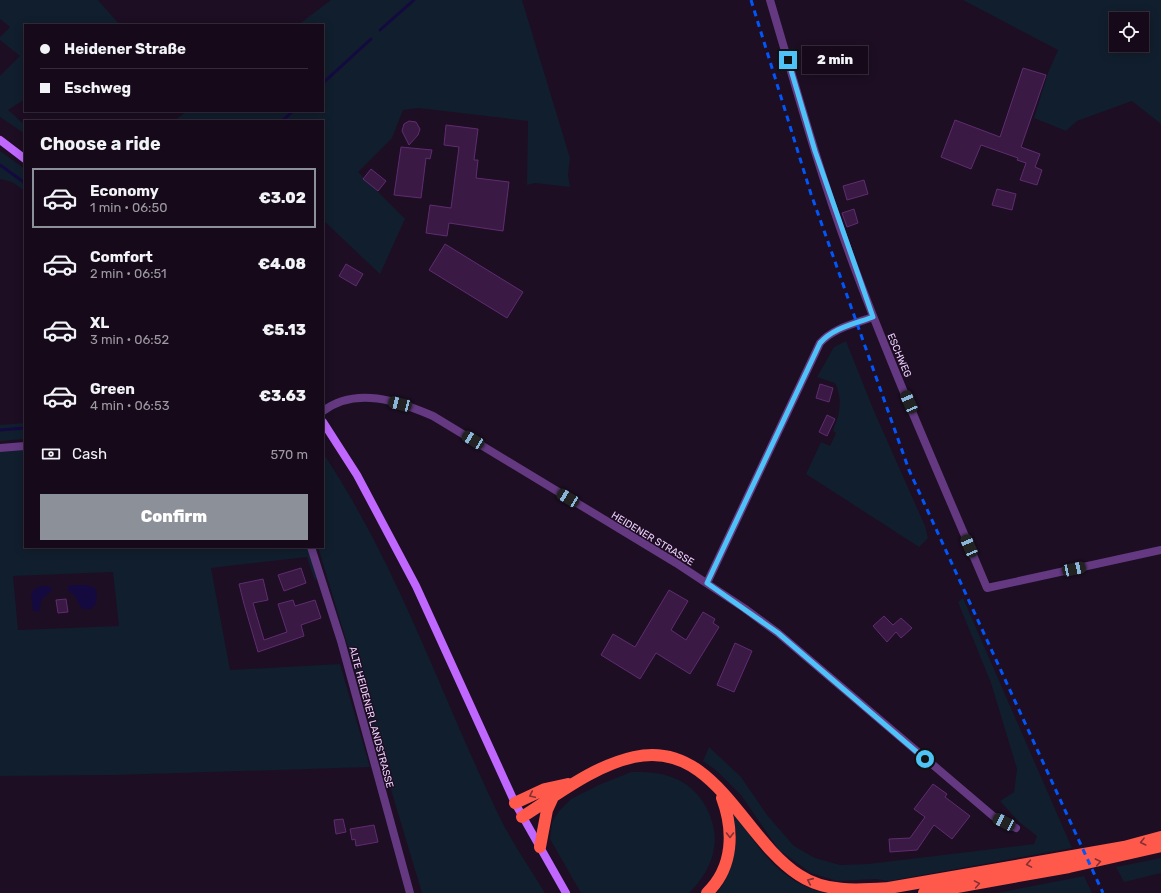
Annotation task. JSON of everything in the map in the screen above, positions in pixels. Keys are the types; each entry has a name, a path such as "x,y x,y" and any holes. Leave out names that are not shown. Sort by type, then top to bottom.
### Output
{"highway":[{"path":"522,817 578,782 618,761 652,754 668,756 685,762 716,784 752,831 799,876 819,885 837,889 890,888"},
{"path":"515,804 545,789 578,782"},
{"path":"707,893 720,875 728,859 730,835 729,816 716,784"},
{"path":"540,847 547,810 553,798"},
{"path":"1125,851 1161,837"},
{"path":"924,893 1068,862 1161,846"},
{"path":"861,893 1068,862"}],"main road":[{"path":"0,140 24,158"},
{"path":"324,424 365,489 416,586 515,804 566,893"}],"street":[{"name":"ESCHWEG","path":"770,0 815,151 873,317 987,588 1161,550"},
{"path":"707,583 820,343 827,336 839,329 873,317"},
{"name":"HEIDENER STRASSE","path":"324,410 334,403 345,399 367,397 400,404 433,416 707,583 778,633 993,816 1016,828"},
{"path":"0,448 24,446"},
{"name":"ALTE HEIDENER LANDSTRASSE","path":"311,548 341,641 410,893"}],"shaded area":[{"path":"0,0 98,0 119,24 24,24 24,100 8,110 24,124 24,133 0,117 0,76 20,56 0,40 0,37 10,27 0,19"},
{"path":"331,0 522,0 570,158 568,175 570,187 535,183 527,185 528,121 418,108 403,110 392,138 358,172 405,219 380,274 324,221 324,120 175,120 186,112 324,112 324,24 299,24"},
{"path":"963,0 1161,0 1161,124 1132,101 1077,121 1066,131 1034,118 1048,73 1058,50"},
{"path":"0,151 24,168 24,190 12,182 0,179"},
{"path":"846,341 874,411 925,526 928,538 919,547 806,474 821,442 830,446 836,433 833,430 840,407 839,395 835,383 817,377 834,347"},
{"path":"24,423 24,439 0,441 0,425"},
{"path":"24,450 24,548 308,548 317,578 315,581 307,557 211,568 230,670 340,664 370,767 116,775 0,776 0,452","holes":["113,572 119,626 18,630 13,576"]},
{"path":"324,455 350,496 397,586 505,828 545,893 422,893 318,548 324,548"},
{"path":"69,585 88,585 96,589 97,597 94,607 91,609 82,609 74,595 68,591"},
{"path":"41,586 50,586 52,590 43,598 40,610 38,612 33,610 31,595 34,589"},
{"path":"963,598 1072,848 889,881 876,879 837,881 811,873 779,850 741,795 717,771 703,761 709,747 741,777 767,815 794,846 815,858 840,865 868,864 1034,844 1037,836 1019,822 1000,801 1014,792 1017,769 991,683 958,602"},
{"path":"631,772 658,773 683,782 692,789 706,806 714,827 715,838 713,854 705,872 689,893 581,893 550,839 552,822 559,811 571,799 601,784"},
{"path":"733,812 761,851 783,872 795,881 809,888 825,893 717,893 726,879 734,856 736,831"},
{"path":"1161,858 1161,873 1124,882 1116,867"},
{"path":"1084,876 1092,893 997,893"}],"building":[{"path":"1023,68 1046,75 1021,147 1040,154 1035,167 1042,170 1037,185 1020,180 1026,163 1017,160 1018,158 981,145 971,169 941,157 955,120 1000,137"},
{"path":"409,121 416,122 420,129 418,135 409,145 402,131 404,124"},
{"path":"446,125 478,129 474,160 478,160 476,178 509,182 503,231 449,223 447,236 426,233 430,205 451,208 459,147 444,145"},
{"path":"401,147 432,150 430,159 426,158 421,198 394,195"},
{"path":"371,169 386,181 378,191 363,179"},
{"path":"864,180 868,194 847,200 843,186"},
{"path":"997,189 1016,194 1012,210 992,205"},
{"path":"854,209 858,223 847,227 842,213"},
{"path":"445,244 523,292 507,318 429,270"},
{"path":"346,264 363,274 356,286 339,276"},
{"path":"820,384 833,388 829,402 816,398"},
{"path":"827,415 835,419 827,436 819,432"},
{"path":"301,568 306,583 284,591 278,575"},
{"path":"263,579 268,600 253,603 264,640 287,632 278,604 293,600 295,606 315,600 321,618 301,625 304,636 258,652 239,584"},
{"path":"669,590 688,601 671,630 686,640 703,612 715,619 713,623 719,627 690,674 656,653 640,679 601,655 613,634 635,647"},
{"path":"66,599 68,612 58,613 56,600"},
{"path":"884,616 893,625 901,618 912,628 901,638 896,632 887,642 873,626"},
{"path":"735,643 752,651 734,692 717,685"},
{"path":"933,784 947,794 945,797 970,816 952,839 934,825 917,850 890,852 889,839 910,838 925,817 914,809"},
{"path":"343,819 346,832 336,834 334,820"},
{"path":"374,825 378,842 356,846 355,839 352,840 350,829"}],"waterway":[{"path":"380,30 414,0"},
{"path":"324,82 371,39"},
{"path":"283,120 292,112"},
{"path":"0,165 24,182"},
{"path":"0,430 24,428"}],"railway":[{"path":"751,0 811,194 909,470 1103,893"}],"route":[{"path":"788,60 815,151 873,317 839,329 827,336 820,343 810,361 707,583 778,633 925,759"}]}
